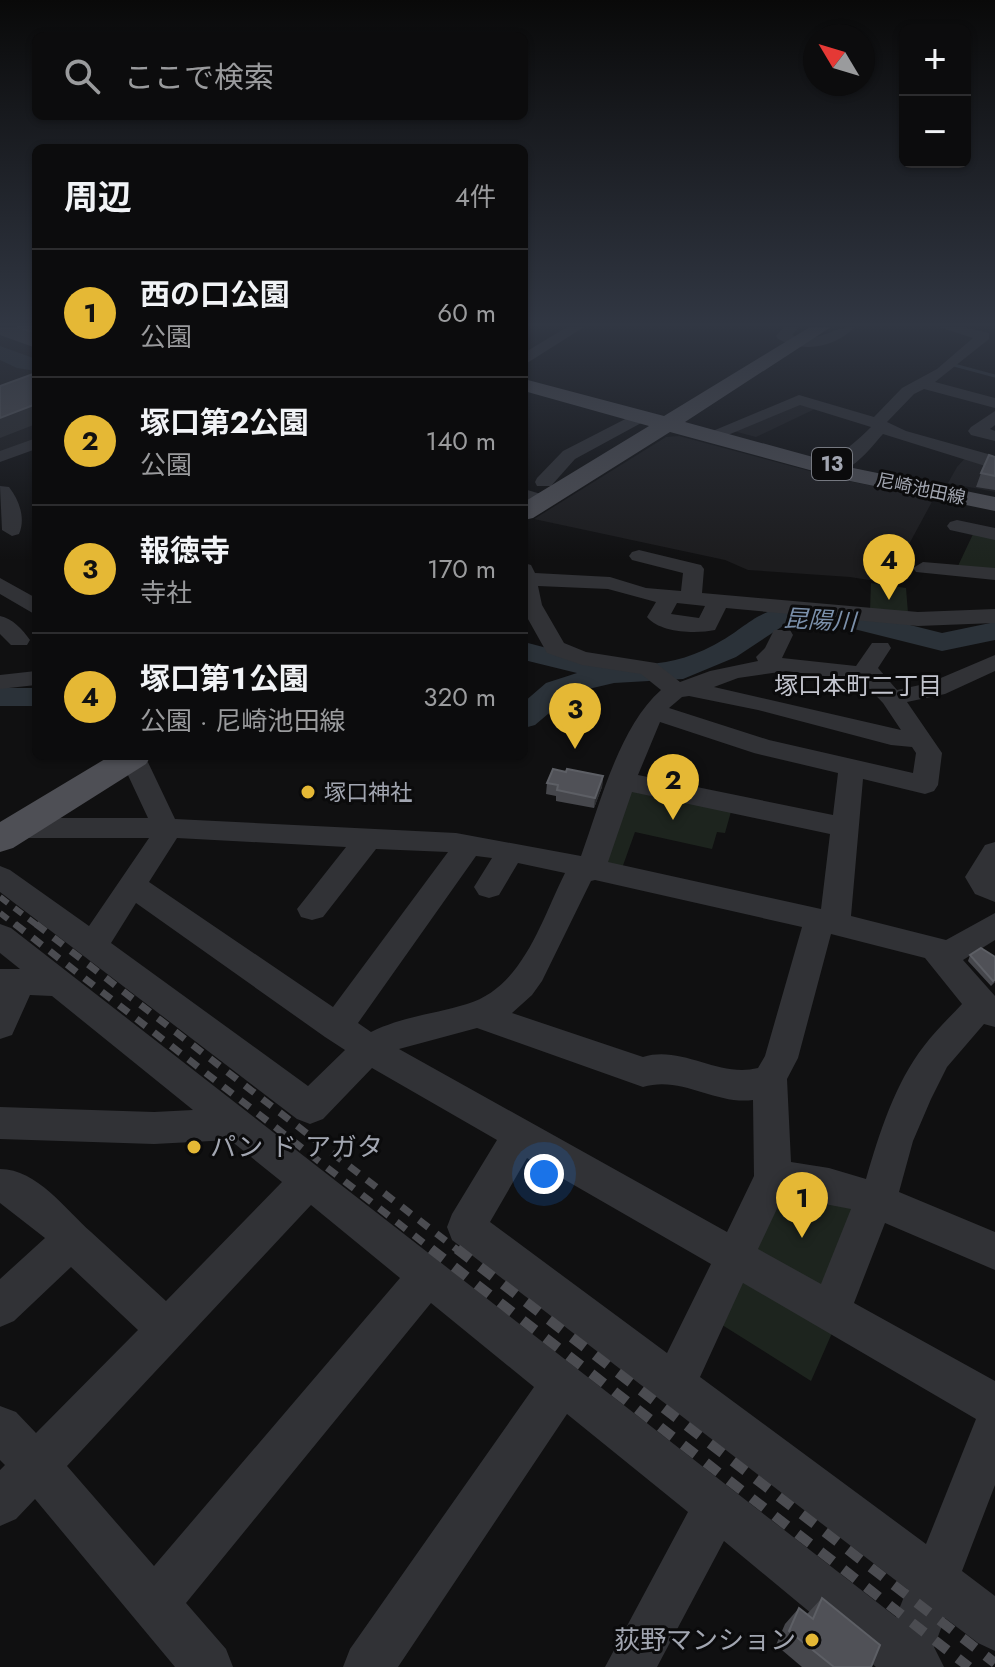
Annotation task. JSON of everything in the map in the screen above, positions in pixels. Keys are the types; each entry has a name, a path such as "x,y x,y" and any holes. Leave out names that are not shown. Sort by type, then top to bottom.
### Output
{"main road":[{"name":"尼崎池田線","path":"596,405 637,418 717,433 837,466 995,498"},
{"name":"尼崎池田線","path":"605,405 850,474 995,504"},
{"path":"540,496 669,423 695,405"},
{"path":"9,834 127,760"}],"street":[{"path":"717,433 787,405"},
{"path":"817,405 995,448"},
{"path":"837,466 856,453 893,405"},
{"path":"995,416 977,431 995,436"},
{"path":"528,480 540,496 569,455 637,418"},
{"path":"881,422 995,464"},
{"path":"0,457 32,445"},
{"path":"3,495 10,501 12,530"},
{"path":"957,526 995,534"},
{"path":"639,556 694,569 681,598 658,617 673,623 707,625 718,601"},
{"path":"923,568 995,574"},
{"path":"528,574 610,583 644,594 918,619 992,629"},
{"path":"528,590 533,629 562,652 671,683 891,737 920,740"},
{"path":"18,596 0,619 19,640"},
{"path":"771,666 768,657 775,652 782,635"},
{"path":"652,711 727,737 851,770 925,785 929,753 892,698 866,668 880,648"},
{"path":"892,698 936,689 995,662"},
{"path":"0,877 310,1108 369,1049 409,1031 495,1008 521,987 586,870 652,711 671,683 786,664 869,675"},
{"path":"0,682 32,678"},
{"path":"92,946 165,835 166,828 135,760"},
{"path":"675,1382 773,1177 770,1079 781,1058 827,922 851,770"},
{"path":"622,781 843,827"},
{"path":"9,834 166,828 369,838 511,851 827,922 937,952 950,953 995,925"},
{"path":"312,909 369,838"},
{"path":"337,1027 468,846"},
{"path":"489,887 511,851"},
{"path":"995,852 980,877 985,886 995,891"},
{"path":"133,886 369,1049 995,1405"},
{"path":"0,936 26,982 234,1124 909,1663 933,1580 995,1427"},
{"path":"831,1310 868,1214 878,1201 895,1141 915,1094 935,1057 988,1009 937,952"},
{"path":"0,1025 26,982"},
{"path":"476,1014 643,1072 661,1068 738,1085 761,1084 770,1079"},
{"path":"0,1123 154,1128 234,1124"},
{"path":"520,1136 466,1227 995,1626"},
{"path":"773,1177 829,1185 878,1201 995,1251"},
{"path":"0,1503 308,1182"},
{"path":"0,1186 9,1186 55,1220 71,1240 167,1329"},
{"path":"0,1307 71,1240"},
{"path":"153,1604 428,1276"},
{"path":"368,1667 562,1383"},
{"path":"0,1428 36,1465 208,1667"},
{"path":"630,1667 716,1508"}],"shaded area":[{"path":"0,405 32,405 32,440 0,452"},
{"path":"790,405 817,408 756,437 726,429"},
{"path":"679,436 843,480 934,498 888,583 850,577 748,570 725,560 534,519 666,437"},
{"path":"969,454 995,466 995,492 948,483"},
{"path":"974,532 995,536 995,568 957,568"},
{"path":"871,583 906,588 908,613 870,611"},
{"path":"629,787 732,808 725,833 717,832 712,849 635,832 621,871 601,867"},
{"path":"780,1191 855,1201 825,1290 758,1256 757,1241"},
{"path":"742,1275 836,1324 811,1381 719,1323"}],"building":[{"path":"0,405 32,405 32,406 0,418"},
{"path":"989,455 995,457 995,476 981,473"},
{"path":"553,769 603,776 595,798 557,790 558,785 547,783"},
{"path":"981,948 995,957 993,981 970,955"},
{"path":"822,1598 880,1645 871,1667 834,1667 789,1631 799,1608 813,1619"}],"waterway":[{"name":"昆陽川","path":"528,715 557,690 570,684 614,674 672,673 726,651 773,617 789,613 854,620 942,642 995,631"},
{"path":"528,652 612,673"},
{"name":"昆陽川","path":"0,697 32,697"}],"railway":[{"path":"0,897 38,926"},
{"path":"0,913 17,926"},
{"path":"15,924 434,1251"},
{"path":"36,924 459,1251"},
{"path":"431,1249 969,1667"},
{"path":"457,1249 995,1663"}],"place":[{"name":"塚口第１公園","path":"889,600"},
{"name":"報徳寺","path":"575,749"},
{"name":"塚口神社","path":"308,792"},
{"name":"塚口第２公園","path":"673,820"},
{"name":"パン ド アガタ","path":"194,1147"},
{"name":"西の口公園","path":"802,1238"},
{"name":"荻野マンション","path":"812,1640"}],"district":[{"name":"塚口本町二丁目","path":"858,685"}]}
